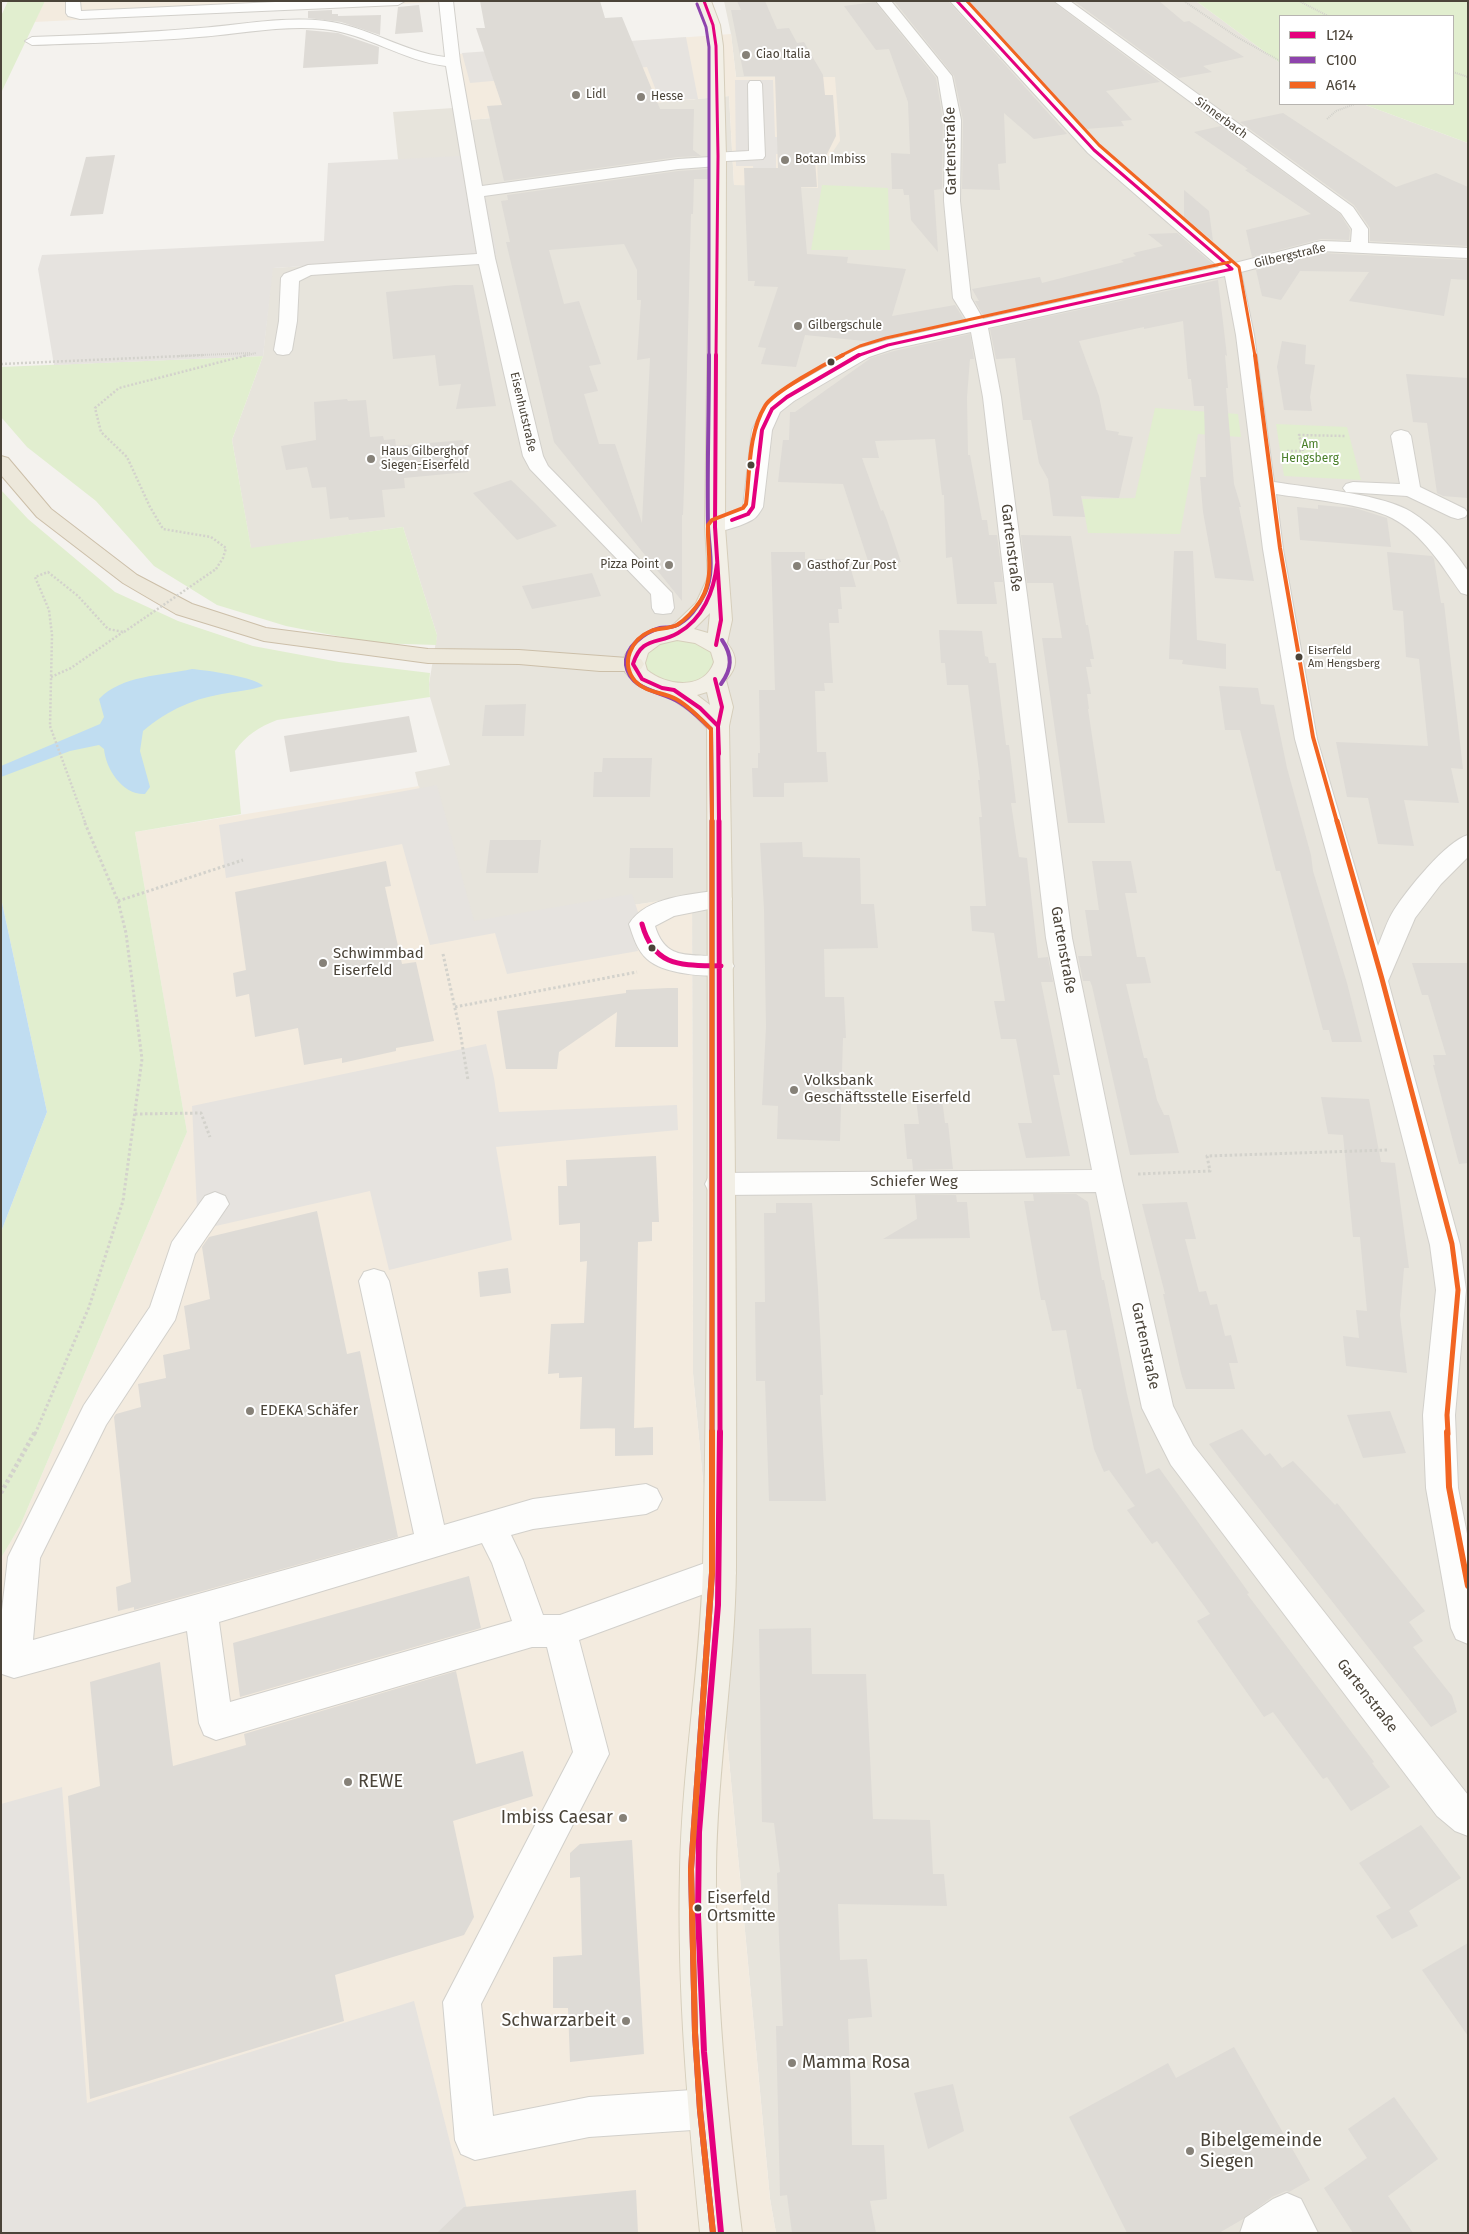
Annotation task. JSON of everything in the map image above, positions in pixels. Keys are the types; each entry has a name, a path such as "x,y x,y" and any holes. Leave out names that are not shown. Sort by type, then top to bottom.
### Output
{"highway":[{"path":"1,462 44,513 130,579 184,609 264,634 428,656 520,657 600,664 636,656"}],"main road":[{"path":"704,1 713,25 716,46 718,158 715,526 721,620 716,645"},
{"path":"678,633 699,614 709,601 717,579"},
{"path":"678,633 692,634 706,638 716,645 723,653 725,662 722,671 715,679 704,685 674,690 662,688 646,682 636,672 636,656 655,638 678,633"},
{"path":"715,679 723,704 723,714 718,726 720,899 718,1573 698,1869 699,1955 707,2109 721,2233"},
{"path":"674,690 700,708 718,726"}],"street":[{"path":"74,1 73,13 80,15 398,1"},
{"name":"Gartenstraße","path":"883,1 945,76 953,120 952,201 962,298 979,326 992,397 1059,938 1108,1181 1158,1408 1182,1454 1450,1803 1468,1818"},
{"path":"957,1 1094,150 1232,269 1245,336 1264,486 1306,739 1375,981 1446,1245 1451,1290 1440,1415 1442,1488 1468,1628"},
{"name":"Sinnerbach","path":"1061,1 1347,210 1360,228 1358,247"},
{"name":"Eisenhutstraße","path":"446,2 453,62 486,258 533,456 540,469 661,593 663,608"},
{"path":"32,41 323,25 359,32 426,58 441,62 453,62"},
{"path":"474,192 718,158 757,156 755,84"},
{"name":"Gilbergstraße","path":"715,526 748,514 753,507 762,430 772,409 786,397 863,353 888,345 1232,269 1321,246 1468,253"},
{"path":"283,350 288,320 290,278 308,270 486,258"},
{"path":"1401,436 1411,490"},
{"path":"1264,486 1366,503 1398,513 1410,520 1456,567 1468,588"},
{"path":"1291,489 1411,490 1458,513"},
{"path":"1375,981 1404,915 1432,878 1468,843"},
{"path":"720,899 658,912 648,917 642,924 650,946 668,959 681,963 720,966"},
{"name":"Schiefer Weg","path":"719,1184 1108,1181"},
{"path":"215,1204 182,1250 164,1311 95,1415 24,1557 14,1662 201,1611 533,1514 646,1499"},
{"path":"374,1281 432,1544"},
{"path":"490,1526 546,1631 590,1754 462,2002 475,2140 590,2118 707,2109"},
{"path":"201,1611 216,1723 546,1631 718,1573"},
{"path":"1260,2233 1287,2213 1298,2233"}],"path":[{"path":"1184,1 1237,37 1279,60"},
{"path":"1299,1 1326,15"},
{"path":"1454,72 1468,77"},
{"path":"1327,118 1336,111 1352,105"},
{"path":"1,364 256,353 119,388 95,408 102,432 126,457 150,507 163,529 211,536 226,548 223,558 216,569 71,668 51,677"},
{"path":"1299,435 1345,436"},
{"path":"1,1493 36,1431 89,1307 123,1201 142,1059 126,933 118,901 91,840 50,726 52,635 49,610 35,577 48,572 78,596 108,629 124,632"},
{"path":"118,901 243,860"},
{"path":"443,954 468,1080"},
{"path":"455,1007 635,972 668,959"},
{"path":"134,1114 200,1113 210,1137"},
{"path":"1108,1181 1132,1174 1210,1171 1207,1156 1421,1148"}],"shaded area":[{"path":"45,1 457,1 34,22"},
{"path":"724,1 1196,1 1279,62 1279,105 1366,105 1468,143 1468,2233 776,2233 770,2199 693,1374 692,896 454,933 415,772 450,765 430,697 429,684 437,635 403,527 251,549 232,440 263,356 272,268 497,254 398,159 393,112 468,107 470,120 729,96 734,185 736,77 731,34"},
{"path":"731,34 736,77 835,77 840,141 830,156 817,156 818,188 734,185 729,96 470,120 457,54"},
{"path":"686,37 698,99 660,101 647,67 470,83 462,53"},
{"path":"735,80 773,80 775,137 795,138 796,154 776,154 776,180 754,180 753,166 736,166"},
{"path":"477,155 497,254 273,268 263,356 54,365 38,269 42,255 324,241 328,163"},
{"path":"437,785 474,921 632,894 642,924 633,933 638,951 507,974 495,933 430,945 402,844 226,878 219,825"},
{"path":"419,786 455,932 692,896 693,1374 770,2199 776,2233 1,2233 1,1558 20,1526 187,1132 135,832"},
{"path":"486,1044 499,1112 677,1105 678,1130 496,1147 512,1240 389,1270 370,1191 198,1230 192,1106"},
{"path":"62,1787 87,2103 414,2001 469,2217 439,2233 1,2233 1,1804"}],"green space":[{"path":"8,1 45,1 1,93 1,16"},
{"path":"1196,1 1468,1 1468,143 1366,105 1454,105 1454,15 1279,15 1279,62"},
{"path":"822,185 888,188 890,250 811,250"},
{"path":"263,356 232,440 251,548 403,527 437,635 436,645 373,643 286,626 217,605 154,566 96,501 27,447 1,417 1,367"},
{"path":"1155,408 1238,414 1241,437 1198,434 1180,534 1088,533 1082,499 1135,498"},
{"name":"Am Hengsberg","path":"1276,424 1347,427 1361,480 1284,476"},
{"path":"1,490 28,519 115,592 178,621 253,646 339,662 430,673 430,697 277,720 270,723 248,736 235,751 241,814 135,832 187,1132 20,1526 1,1558 1,1232 47,1112 1,898"},
{"path":"666,635 716,645 715,679 662,688 634,659"}],"water":[{"path":"192,669 241,677 263,686 193,701 163,716 143,731 140,751 150,787 145,794 130,790 117,780 108,765 104,749 99,745 70,751 1,777 1,766 100,724 104,717 99,699 108,691 130,681"},
{"path":"1,898 47,1112 1,1232"}],"building":[{"path":"480,1 600,1 605,18 622,17 660,109 694,109 693,150 701,156 678,157 504,181 487,106 502,105 476,28 485,28"},
{"path":"737,1 765,1 777,29 789,28 797,43 804,42 823,75 825,95 833,95 836,136 824,160 815,160 817,187 801,187 807,254 848,257 847,263 906,269 892,316 955,305 965,321 874,342 805,335 796,367 761,364 766,348 758,347 778,287 754,286 755,281 748,281 744,168 778,168 775,76 744,76 731,10 741,10"},
{"path":"894,1 948,1 1067,134 1034,139 1004,113 1006,163 998,164 1000,190 962,189 963,120 954,76"},
{"path":"968,1 1052,1 1160,82 1106,91 1132,120 1121,121 1124,126 1086,129"},
{"path":"1074,1 1159,1 1184,22 1189,21 1244,57 1203,66 1212,72 1179,78"},
{"path":"875,2 936,78 943,120 942,189 934,190 938,252 911,220 909,195 904,195 903,189 892,189 891,153 910,154 908,102 889,49 876,50 844,6"},
{"path":"419,5 423,32 395,34 398,7"},
{"path":"332,10 332,14 338,14 338,16 381,15 380,35 341,22 308,18 308,11"},
{"path":"306,30 338,33 379,47 378,64 303,68"},
{"path":"1283,113 1396,187 1436,173 1468,187 1468,246 1370,241 1370,228 1354,205 1240,122"},
{"path":"1221,126 1340,214 1350,230 1349,240 1321,239 1252,257 1246,230 1311,214 1245,170 1248,169 1194,132"},
{"path":"115,155 103,214 70,216 86,157"},
{"path":"708,169 708,179 694,179 693,214 691,214 682,515 682,601 554,442 506,242 510,242 501,201 508,200 507,195 678,171","holes":["624,244 637,270 637,300 641,300 637,360 650,358 642,523 615,444 599,444 584,394 598,391 589,366 601,364 579,301 564,304 549,250"]},
{"path":"1184,190 1209,211 1213,241 1184,217"},
{"path":"1177,233 1215,266 984,317 975,301 979,301 972,289 1040,277 1042,283 1124,262 1121,260 1136,256 1133,253 1163,246 1148,234"},
{"path":"1321,253 1468,260 1468,280 1451,279 1444,316 1349,301 1369,272 1300,271 1281,300 1262,296 1256,270"},
{"path":"1218,280 1227,356 1225,355 1228,388 1226,388 1234,484 1241,507 1239,507 1254,581 1215,578 1203,512 1200,477 1206,477 1204,406 1194,406 1191,379 1188,379 1183,321 1079,341 1099,396 1106,430 1119,432 1118,435 1133,437 1119,498 1081,496 1085,517 1053,516 1048,479 1039,463 1031,420 1023,420 1015,358 996,359 990,329"},
{"path":"473,285 496,406 456,409 461,384 439,386 435,355 393,359 386,292"},
{"path":"970,334 974,359 970,359 967,397 968,455 970,455 982,520 987,520 989,535 997,535 1003,582 994,582 997,604 957,604 952,557 946,558 944,495 942,495 935,439 875,441 879,458 862,458 881,511 883,510 887,520 901,562 869,564 843,484 778,482 783,440 789,440 790,412 795,412 871,358"},
{"path":"1282,341 1306,345 1305,364 1315,365 1310,397 1312,411 1284,410 1277,367"},
{"path":"1406,374 1468,378 1468,498 1443,496 1437,493 1427,423 1413,422"},
{"name":"Haus Gilberghof Siegen-Eiserfeld","path":"347,399 348,401 366,400 370,437 383,436 384,440 395,439 396,446 463,440 468,472 404,478 405,488 382,490 385,517 349,520 348,517 330,519 326,487 312,488 307,467 286,470 281,446 316,440 314,402"},
{"path":"511,480 557,526 517,540 473,493"},
{"path":"1318,505 1355,508 1387,518 1391,547 1300,540 1297,507 1318,509"},
{"path":"1021,535 1071,536 1086,625 1088,625 1094,659 1090,659 1092,667 1086,667 1091,694 1087,694 1088,709 1105,823 1068,823 1042,638 1062,638 1053,583 1027,583"},
{"path":"1174,551 1193,551 1197,640 1226,644 1226,669 1182,664 1183,660 1169,659"},
{"path":"771,552 805,552 805,559 848,559 856,587 840,587 842,609 838,609 839,623 829,623 833,683 824,683 825,691 815,691 817,752 826,752 828,782 784,783 784,797 753,797 752,768 758,768 758,753 760,753 759,690 775,690"},
{"path":"1387,552 1432,556 1434,559 1441,603 1444,603 1463,769 1451,768 1459,803 1404,800 1414,846 1378,844 1368,798 1347,797 1336,742 1428,746 1419,659 1406,657 1403,611 1393,610"},
{"path":"592,573 601,596 532,609 522,586"},
{"path":"939,630 982,631 985,656 988,657 989,663 996,663 1006,745 1009,745 1016,803 1011,803 1019,857 1027,858 1038,958 1048,957 1053,982 1041,982 1060,1075 1053,1075 1070,1156 1026,1158 1018,1123 1032,1123 1016,1039 1001,1039 994,1001 1005,1001 994,933 972,931 970,906 986,906 979,817 982,817 978,780 980,780 968,685 947,685 945,663 941,663"},
{"path":"1219,686 1258,688 1261,704 1274,705 1287,768 1311,855 1313,871 1347,983 1362,1042 1332,1042 1329,1030 1323,1030 1280,871 1276,871 1240,730 1225,730"},
{"path":"526,704 524,736 482,736 485,705"},
{"path":"409,716 417,752 290,772 284,736"},
{"path":"603,758 652,758 650,797 593,797 594,772 602,772"},
{"path":"490,840 541,840 538,873 486,873"},
{"path":"802,842 803,857 860,858 861,904 874,904 878,948 824,949 825,997 844,997 846,1038 843,1038 840,1141 777,1139 778,1106 762,1105 766,1027 764,909 760,843"},
{"path":"630,848 673,848 673,878 629,878"},
{"name":"Schwimmbad Eiserfeld","path":"386,861 391,886 385,887 402,964 416,962 434,1041 396,1048 396,1051 342,1063 342,1058 304,1065 298,1028 255,1037 249,994 236,997 233,973 246,970 235,892"},
{"path":"1092,861 1131,861 1137,893 1125,893 1137,957 1145,957 1151,983 1126,984 1144,1058 1147,1058 1157,1100 1164,1115 1169,1115 1179,1153 1130,1155 1092,986 1090,981 1083,981 1078,956 1092,956 1085,910 1099,910"},
{"path":"1412,963 1468,963 1468,1163 1459,1164 1433,1065 1435,1065 1433,1055 1446,1055 1428,995 1422,995"},
{"path":"678,988 678,1047 615,1047 617,1012 559,1052 557,1069 506,1069 497,1011 626,993 626,990"},
{"path":"1321,1097 1369,1099 1381,1162 1395,1163 1409,1268 1404,1268 1400,1315 1407,1373 1346,1366 1343,1336 1359,1338 1356,1310 1367,1311 1360,1237 1353,1237 1343,1135 1328,1134"},
{"path":"916,1098 942,1098 945,1123 948,1123 953,1169 913,1170 912,1159 907,1159 904,1124 919,1124"},
{"path":"656,1156 659,1222 652,1222 652,1241 638,1242 634,1428 653,1427 653,1455 615,1456 615,1428 580,1429 582,1377 559,1378 559,1373 548,1374 551,1324 584,1323 587,1261 580,1262 580,1223 559,1225 558,1186 567,1186 566,1160"},
{"path":"1033,1194 1076,1194 1088,1202 1102,1280 1104,1280 1127,1394 1146,1474 1159,1468 1249,1593 1247,1594 1374,1762 1372,1763 1390,1787 1351,1811 1327,1777 1323,1779 1273,1712 1264,1717 1197,1621 1210,1614 1157,1541 1152,1544 1127,1510 1135,1506 1109,1470 1104,1472 1094,1449 1081,1389 1077,1389 1066,1330 1052,1331 1045,1300 1041,1300 1024,1201 1034,1201"},
{"path":"915,1195 956,1195 957,1202 967,1202 970,1238 883,1239 917,1219"},
{"path":"1187,1202 1196,1239 1185,1239 1199,1292 1206,1291 1210,1305 1217,1304 1225,1336 1231,1335 1238,1363 1229,1363 1235,1389 1186,1389 1181,1373 1163,1294 1165,1294 1142,1204"},
{"path":"776,1203 812,1203 823,1395 820,1395 826,1501 769,1501 765,1381 756,1381 755,1302 765,1302 764,1213 776,1213"},
{"name":"EDEKA Schäfer","path":"317,1211 347,1354 360,1351 398,1537 134,1610 134,1607 118,1611 116,1587 131,1582 114,1417 116,1414 141,1407 138,1384 166,1378 163,1355 190,1349 184,1306 210,1299 202,1247 209,1237"},
{"path":"508,1268 511,1293 480,1297 478,1272"},
{"path":"1390,1411 1406,1453 1363,1458 1347,1415"},
{"path":"1242,1429 1265,1456 1270,1453 1282,1468 1293,1461 1335,1505 1337,1503 1425,1611 1409,1622 1423,1641 1413,1647 1452,1696 1457,1712 1431,1727 1209,1444"},
{"path":"469,1576 481,1628 240,1697 233,1643"},
{"path":"811,1628 812,1674 866,1674 873,1819 930,1820 933,1874 944,1874 947,1906 838,1904 840,1960 867,1959 872,2017 848,2019 852,2145 884,2145 887,2199 870,2201 876,2233 792,2233 787,2195 780,2196 776,2026 783,2026 777,1873 780,1872 774,1823 762,1822 759,1629"},
{"path":"160,1662 173,1766 246,1745 244,1734 456,1671 476,1764 523,1751 533,1796 453,1821 474,1917 464,1935 335,1975 344,2021 90,2099 68,1796 100,1786 90,1682"},
{"path":"1421,1825 1461,1878 1409,1911 1418,1926 1392,1939 1376,1916 1391,1908 1359,1863"},
{"path":"632,1840 644,2054 570,2062 568,2008 553,2008 553,1957 582,1955 580,1877 570,1878 570,1853 580,1844"},
{"path":"1468,1943 1468,2036 1422,1970"},
{"name":"Bibelgemeinde Siegen","path":"1234,2047 1310,2180 1289,2192 1286,2191 1272,2197 1243,2219 1219,2233 1127,2233 1069,2117 1168,2063 1176,2078"},
{"path":"953,2084 964,2131 928,2149 914,2093"},
{"path":"1394,2097 1438,2159 1388,2196 1413,2233 1353,2233 1324,2188 1367,2158 1348,2129"},
{"path":"636,2190 638,2233 437,2233 464,2207"}],"transit line":[{"name":"L124","path":"704,1 713,25 716,46 718,156 715,527 721,620 716,645"},
{"name":"L124","path":"957,1 1094,150 1232,269"},
{"name":"A614","path":"967,1 1099,145 1239,267 1252,334 1280,548 1313,737 1382,979 1452,1244 1458,1290 1447,1415 1449,1487 1468,1586"},
{"name":"C100","path":"697,4 706,27 709,47 708,527 711,571 706,591 693,611 675,626 660,628 647,633 633,646 627,657 626,664 629,673 637,684 681,703 711,729 713,1008 712,1573 691,1869 695,2033 700,2110 713,2233"},
{"name":"A614","path":"713,2233 700,2110 695,2033 691,1869 712,1573 713,1008 711,729 690,709 676,699 649,691 639,685 630,674 627,661 632,647 642,636 649,632 678,624 701,600 709,579 708,525 712,520 743,508 746,504 755,428 766,404 783,391 860,346 886,338 1230,262"},
{"name":"L124","path":"732,520 748,514 753,507 762,430 772,409 787,397 863,353 888,345 1232,269"},
{"name":"L124","path":"717,564 711,594 701,612 687,627 678,633 645,644 640,648 633,664 642,679 662,688 674,690 700,708 718,726 719,754"},
{"name":"C100","path":"721,684 728,673 731,662 729,652 722,640"},
{"name":"L124","path":"715,679 722,707 718,726 721,1146 719,1567 716,1643 699,1832 698,1915 704,2052 721,2233"},
{"name":"L124","path":"642,924 650,946 664,958 682,964 721,966"}],"place":[{"name":"Ciao Italia","path":"746,55"},
{"name":"Lidl","path":"576,95"},
{"name":"Hesse","path":"641,97"},
{"name":"Botan Imbiss","path":"785,160"},
{"name":"Gilbergschule","path":"798,326"},
{"name":"Haus Gilberghof Siegen-Eiserfeld","path":"371,459"},
{"name":"Pizza Point","path":"669,565"},
{"name":"Gasthof Zur Post","path":"797,566"},
{"name":"Eiserfeld Am Hengsberg","path":"1299,657"},
{"name":"Schwimmbad Eiserfeld","path":"323,963"},
{"name":"Volksbank Geschäftsstelle Eiserfeld","path":"794,1090"},
{"name":"EDEKA Schäfer","path":"250,1411"},
{"name":"REWE","path":"348,1782"},
{"name":"Imbiss Caesar","path":"623,1818"},
{"name":"Eiserfeld Ortsmitte","path":"698,1908"},
{"name":"Schwarzarbeit","path":"626,2021"},
{"name":"Mamma Rosa","path":"792,2063"},
{"name":"Bibelgemeinde Siegen","path":"1190,2151"}]}
